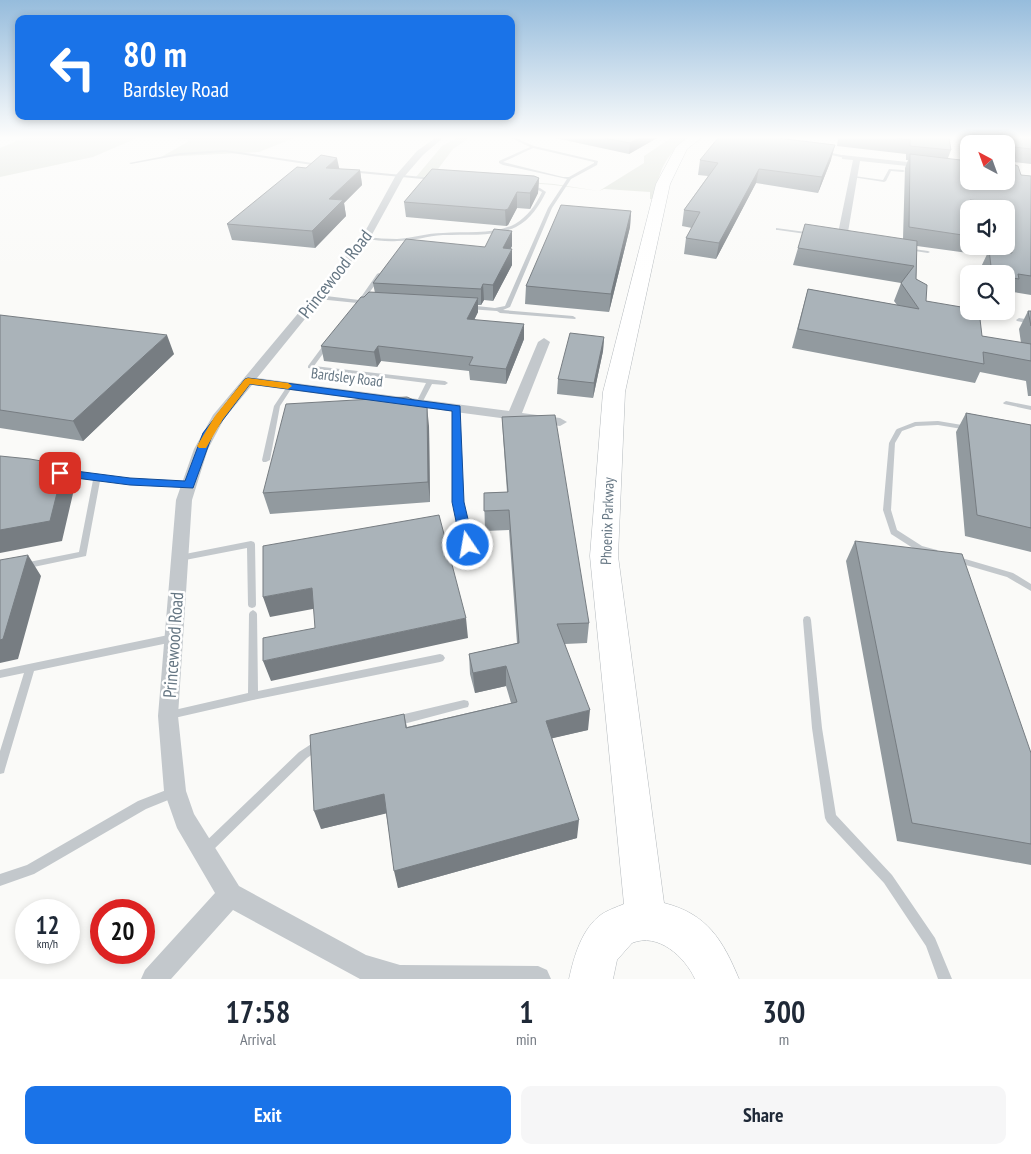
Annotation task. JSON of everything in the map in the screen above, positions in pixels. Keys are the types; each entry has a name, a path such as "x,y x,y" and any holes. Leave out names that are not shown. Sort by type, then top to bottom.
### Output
{"main road":[{"name":"Phoenix Parkway","path":"646,920 604,556 614,392 662,184"},
{"path":"591,979 595,960 603,943 615,930 630,923 646,920 666,923 685,933 702,949 717,979"}],"street":[{"name":"Princewood Road","path":"395,184 366,238 248,381 208,433 189,485 184,500 168,716 175,791 185,820 230,895 360,973 400,978 538,979"},
{"path":"837,238 852,184"},
{"path":"514,416 544,342"},
{"name":"Bardsley Road","path":"248,381 560,422"},
{"path":"154,979 230,895"}],"lane":[{"path":"495,310 507,307 550,208 566,184"},
{"path":"366,238 398,240 443,234 498,232 511,228 531,214 543,194 542,190 525,187"},
{"path":"778,229 824,236"},
{"path":"837,238 851,240"},
{"path":"900,247 928,252"},
{"path":"354,308 379,275"},
{"path":"318,297 376,303"},
{"path":"461,307 573,318"},
{"path":"1019,320 1031,322"},
{"path":"332,338 310,366 445,384"},
{"path":"419,403 430,382"},
{"path":"266,460 277,406 290,386"},
{"path":"1006,403 1031,408"},
{"path":"457,408 458,502 468,545"},
{"path":"974,429 938,423 915,424 899,430 892,443 887,510 894,532 919,548 1010,575 1031,588"},
{"path":"51,472 97,478 189,485"},
{"path":"18,567 83,554 97,478"},
{"path":"180,558 251,544 253,696"},
{"path":"807,620 817,728 831,818 888,879 931,942 945,979"},
{"path":"0,674 173,638"},
{"path":"168,716 253,696 440,658"},
{"path":"0,769 30,668"},
{"path":"387,723 464,704"},
{"path":"203,852 303,755 329,738"},
{"path":"0,880 30,870 142,806 175,791"}],"shaded area":[{"path":"537,184 554,184 599,191"},
{"path":"611,184 657,184 653,199 650,199 650,192 604,189 599,191"}],"building":[{"path":"277,184 345,184 329,199 343,200 312,231 227,224"},
{"path":"420,184 536,184 530,193 517,192 508,209 505,210 404,202"},
{"path":"703,184 751,184 719,243 686,238 700,212 684,210"},
{"path":"910,184 960,184 960,190 1015,190 1015,184 1031,184 1031,276 1018,274 1019,279 1015,278 1015,265 991,265 990,255 1015,255 1015,200 960,200 960,235 909,227"},
{"path":"561,205 631,211 611,294 526,286"},
{"path":"805,224 917,241 916,279 927,285 926,301 960,307 960,320 980,320 982,336 1031,344 1031,361 983,352 984,364 798,329 808,289 919,309 901,283 914,266 798,248"},
{"path":"494,229 512,231 503,248 512,249 493,285 483,284 481,289 373,283 406,239 485,247"},
{"path":"369,292 478,298 467,319 524,324 506,369 469,365 473,357 378,346 374,352 321,346 361,297 364,297"},
{"path":"1028,311 1031,311 1031,326"},
{"path":"0,315 167,335 73,421 0,410"},
{"path":"570,333 604,337 594,383 558,379"},
{"path":"407,397 427,406 428,482 263,493 286,404"},
{"path":"966,413 1031,425 1031,528 977,515"},
{"path":"555,415 589,623 557,624 590,710 546,721 579,820 394,871 384,794 314,811 310,735 404,714 406,728 517,702 506,666 473,673 469,654 519,643 509,510 484,511 484,493 508,492 502,417"},
{"path":"0,456 64,465 50,521 0,530"},
{"path":"439,515 466,618 263,661 263,638 315,628 312,588 263,597 263,546"},
{"path":"855,541 962,554 1031,753 1031,844 912,823"},
{"path":"28,555 3,639 0,640 0,560"}],"slow traffic":[{"path":"202,446 218,418 248,381 288,386"}],"route":[{"path":"60,473 130,482 189,485 208,433 248,381 457,408 458,502 468,545"}]}
